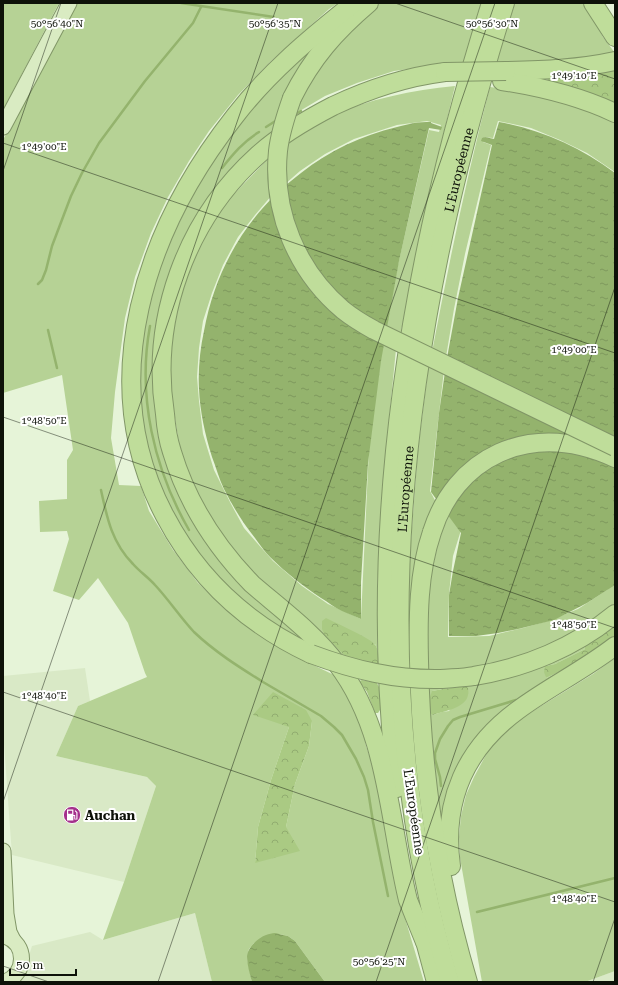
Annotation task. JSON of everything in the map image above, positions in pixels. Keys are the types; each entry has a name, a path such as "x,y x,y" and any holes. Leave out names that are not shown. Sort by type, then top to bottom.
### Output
{"highway":[{"path":"354,3 287,60 251,97 235,116 198,168 174,210 159,244 148,274 141,301 132,362 133,405 138,440 146,471 156,499 175,535 192,560 210,582 242,611 282,639 311,654 355,669 408,678 441,679 490,673 540,658 568,645 597,628 615,614"},
{"path":"369,3 350,20 319,54 303,77 292,98 284,121 278,151 277,168 280,205 285,222 303,264 318,285 331,299 358,321 615,448"},
{"name":"L'Européenne","path":"436,982 413,890 396,787 391,736 386,632 390,509 396,440 405,371 423,268 451,144 491,3"},
{"name":"L'Européenne","path":"450,982 437,936 426,886 414,819 406,750 400,647 402,526 414,406 426,322 436,271 468,131 505,3"},
{"path":"594,3 613,34"},
{"path":"425,942 411,908 406,890 378,752 358,696 331,657 309,634 252,584 227,557 212,536 193,504 181,477 171,450 164,408 161,366 165,325 176,280 197,232 206,217 242,170 257,156 286,133 318,114 362,93 414,77 504,76 596,65 615,61"},
{"path":"504,76 526,85 590,102 615,113"},
{"path":"468,982 439,862 423,747 419,683 419,628 421,587 427,547 435,522 454,488 470,472 495,455 506,450 525,445 557,442 579,445 615,458"},
{"path":"476,982 451,871 448,835 451,810 462,775 480,746 505,720 530,701 591,664 615,646"}],"main road":[{"path":"3,127 68,3"},
{"path":"3,851 6,914 9,932 8,938 18,946 21,954 21,965 17,977 5,982"}],"shaded area":[{"path":"3,3 59,3 3,110"},
{"path":"75,3 338,3 329,9 270,62 238,95 209,131 168,197 151,233 135,277 125,318 115,392 111,438 119,485 141,486 149,511 173,550 198,583 229,612 272,643 336,676 360,712 366,746 373,766 402,908 424,982 325,982 295,941 288,936 280,934 254,943 249,949 247,959 252,982 212,982 195,913 103,940 156,786 147,777 56,756 78,706 147,677 128,623 98,578 79,600 53,591 69,539 67,531 40,532 39,501 67,499 67,460 73,450 62,375 3,393 3,140","holes":["312,721 309,746 295,784 286,827 255,863 258,827 271,780 289,727"]},
{"path":"380,3 484,3 463,65 423,67 394,71 357,83 325,96 293,115 309,79 348,30"},
{"path":"515,3 586,3 603,37 615,53 595,58 495,65"},
{"path":"335,23 277,128 213,197 157,353 191,511 307,640 291,639 216,583 163,505 140,428 136,359 153,278 206,166 260,93"},
{"path":"455,86 429,194 400,336 386,330 397,269 429,130 439,132 441,125 427,121 397,125 354,139 325,154 300,171 284,185 286,143 313,123 345,110 391,96"},
{"path":"490,87 535,93 615,120 615,172 587,153 560,140 531,128 498,121 493,138 484,137 483,142 491,145 465,254 446,357 432,352 459,219"},
{"path":"272,156 272,195 238,237 223,265 203,321 197,377 203,434 214,470 244,528 273,561 302,586 328,604 361,619 369,448 383,341 396,349 383,481 377,593 377,649 375,644 339,659 229,549 201,504 180,450 171,392 169,363 172,330 186,275 197,249 231,197"},
{"path":"429,363 444,370 430,491 437,504 413,662 408,661 409,567 418,450"},
{"path":"449,515 461,530 453,556 449,594 448,637 489,636 548,621 578,609 615,583 615,607 604,617 530,656 460,672 426,673 428,588 440,535"},
{"path":"583,644 585,649 555,664 545,666 546,678 574,665 511,708 445,816 437,816 425,686","holes":["466,686 449,711 433,715 432,691"]},
{"path":"615,658 615,971 585,982 482,982 460,858 459,837 461,816 466,795 494,740 525,716 593,674"},
{"path":"85,668 90,701 78,706 56,756 147,777 156,786 124,882 12,855 3,730 3,676"},
{"path":"195,913 212,982 19,982 21,981 32,946 90,932 103,940"},
{"path":"615,971 615,982 585,982"}],"green space":[{"path":"615,65 615,106 548,82 547,77"},
{"path":"326,618 361,635 373,643 378,651 378,668 346,657 324,634 322,629 322,621"},
{"path":"615,624 615,640 574,665 546,678 544,672 545,666 555,664 585,649 583,644"},
{"path":"362,680 377,683 380,689 380,710 378,713 375,713 367,692 359,681"},
{"path":"466,686 468,688 468,694 463,703 459,706 433,715 430,713 429,700 432,691"},
{"path":"273,692 306,710 312,721 309,746 295,784 286,827 300,851 255,863 258,827 271,780 289,727 253,715"}],"water":[{"path":"431,122 442,127 441,130 429,128 399,261 381,361 368,463 361,582 361,619 334,607 295,579 264,551 246,527 224,489 209,448 200,406 199,367 201,345 209,307 226,263 251,223 282,188 323,157 358,139 397,127"},
{"path":"499,122 515,125 560,141 588,155 615,173 615,585 587,603 554,620 498,633 476,636 449,636 449,595 461,533 431,492 439,413 447,358 458,298 492,145 481,141 482,138 485,137 494,139"},
{"path":"275,933 288,936 295,941 325,982 252,982 247,959 249,949 260,938"}],"waterway":[{"path":"181,3 274,17"},
{"path":"38,284 42,280 46,270 52,246 71,196 99,143 145,81 193,23 201,7"},
{"path":"294,115 301,111"},
{"path":"266,127 277,120"},
{"path":"222,168 248,139 259,132"},
{"path":"150,326 147,352 147,405 158,457 166,482 189,530"},
{"path":"48,330 57,368"},
{"path":"101,490 111,530 120,548 138,570 160,591 194,632 236,665 321,716 342,735 356,759 368,790 388,896"},
{"path":"441,786 435,753 440,739 453,720 516,700"},
{"path":"477,912 615,878"}],"place":[{"name":"Auchan","path":"72,815"}]}
